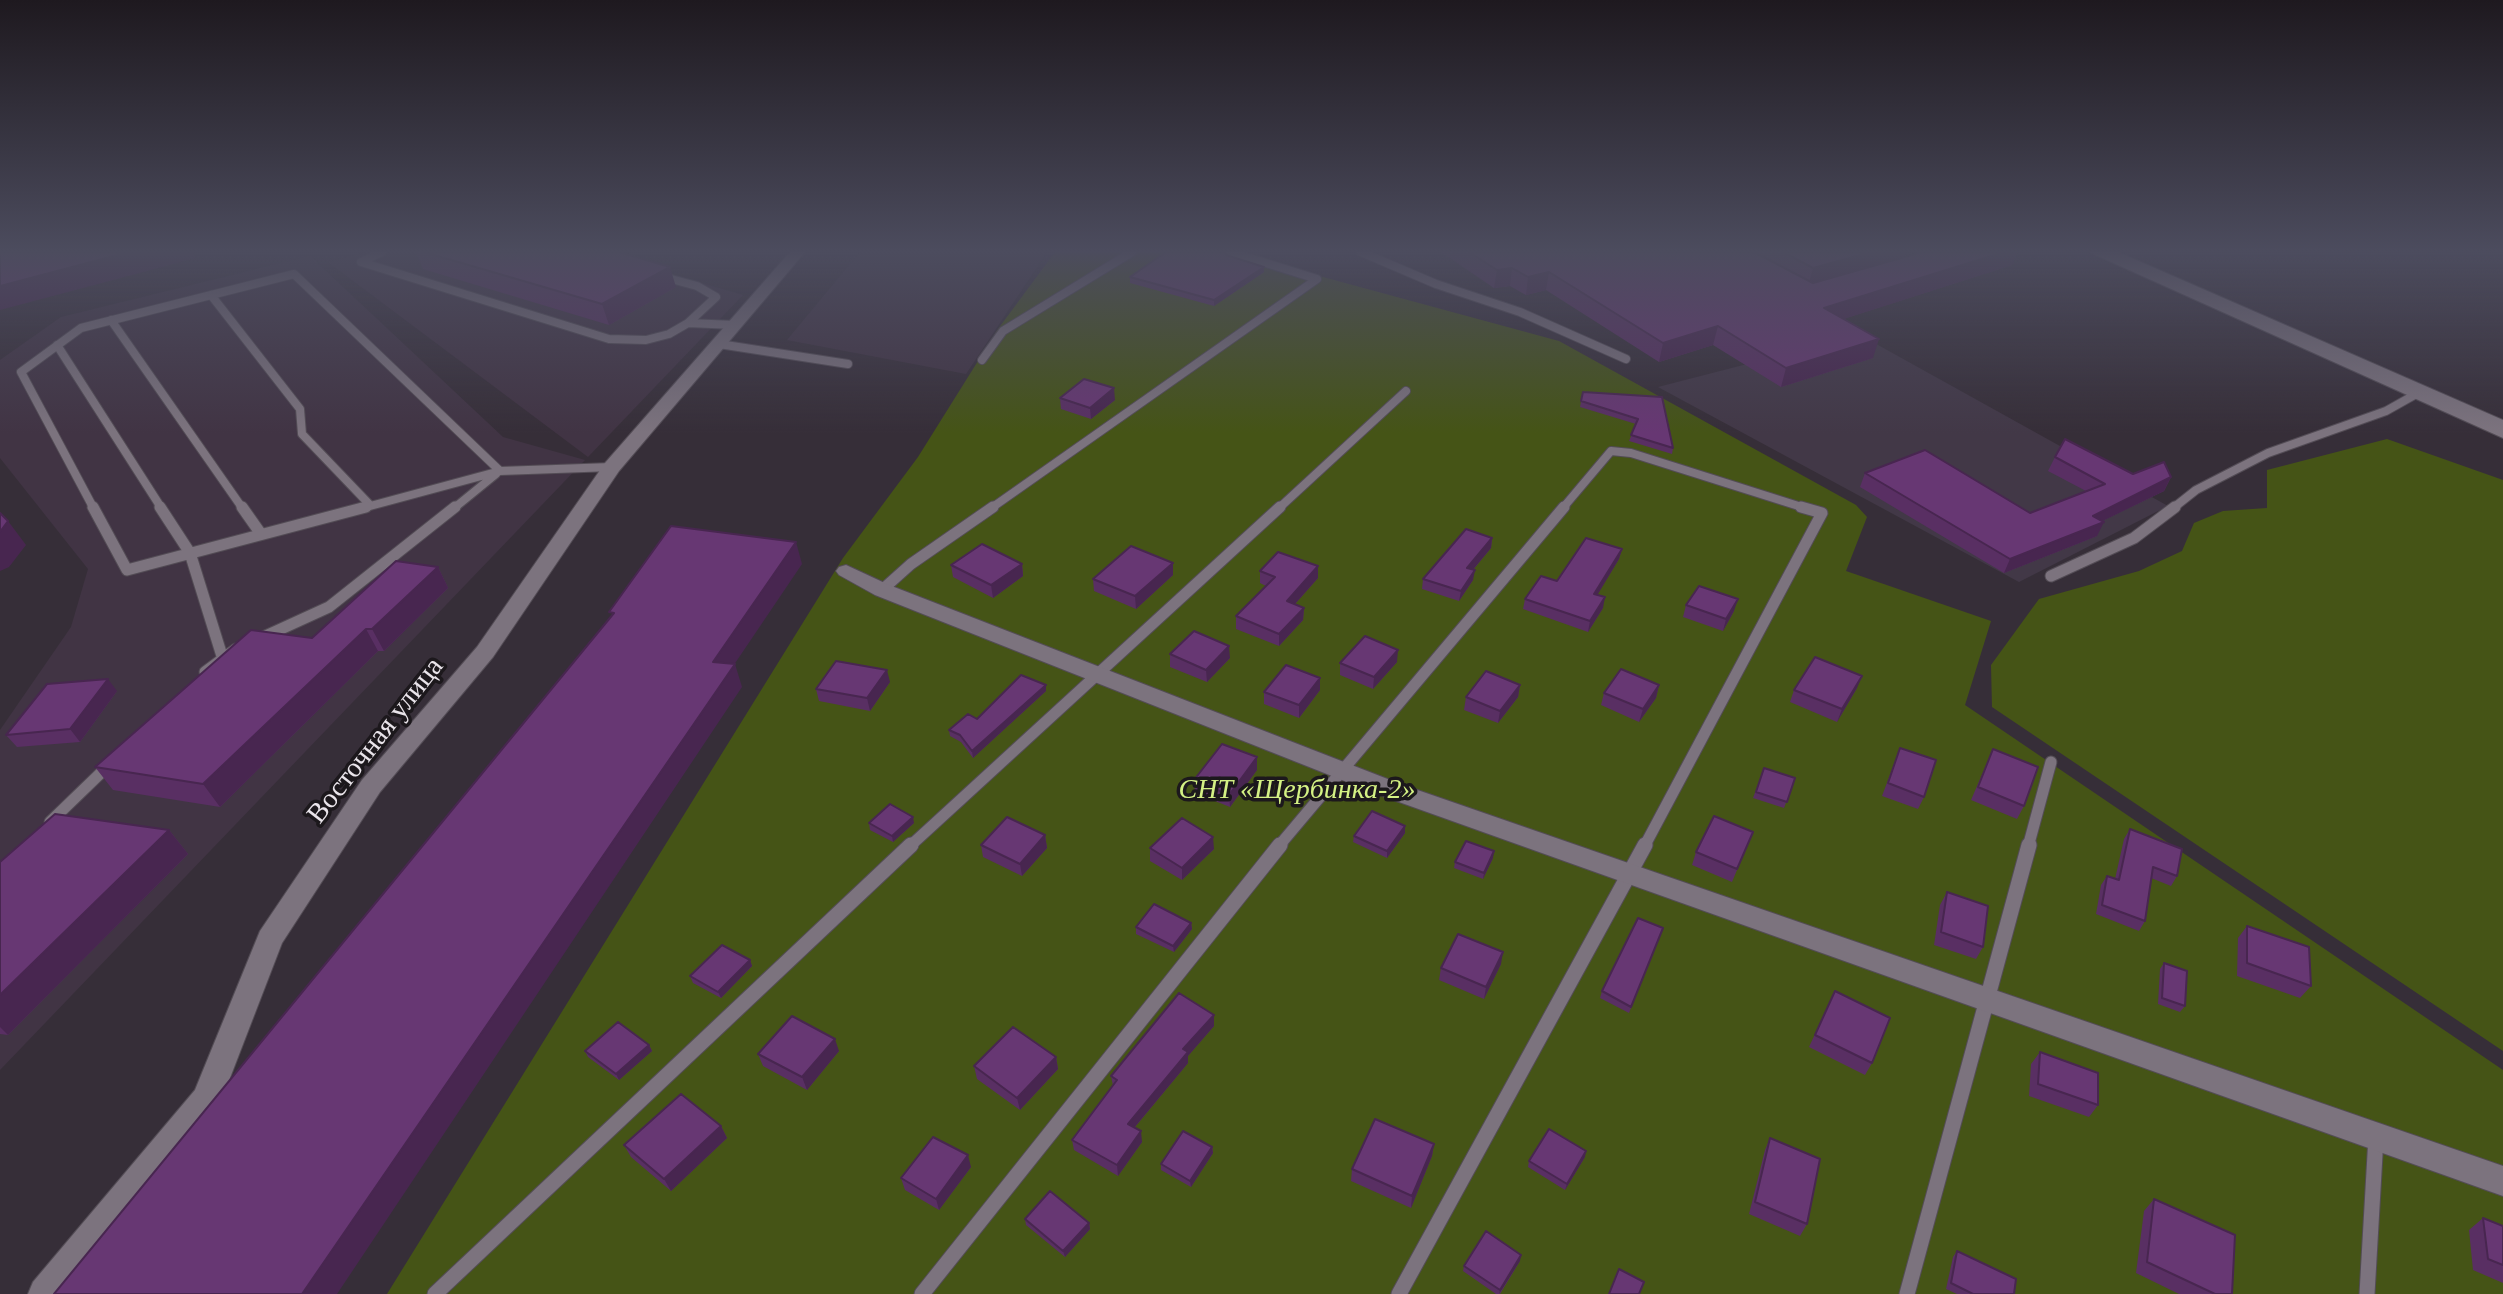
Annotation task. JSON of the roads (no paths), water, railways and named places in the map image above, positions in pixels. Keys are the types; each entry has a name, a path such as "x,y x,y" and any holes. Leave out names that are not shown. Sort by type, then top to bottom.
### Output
{"main road":[{"path":"2236,312 2503,430"}],"street":[{"name":"Восточная улица","path":"45,1294 207,1099 270,939 371,786 485,652 612,467 746,312"},
{"path":"846,571 882,590 1339,770 1628,875 2503,1181"}],"lane":[{"path":"141,312 81,328 21,372 127,570 500,471 612,467"},
{"path":"225,312 300,409 302,434 370,505"},
{"path":"334,312 500,471"},
{"path":"523,312 609,339 646,340 669,334 699,312"},
{"path":"982,360 1003,331 1033,312"},
{"path":"882,590 911,564 1269,312"},
{"path":"1521,312 1626,359"},
{"path":"111,320 261,534"},
{"path":"688,323 735,325"},
{"path":"719,344 848,364"},
{"path":"57,345 190,553 222,656"},
{"path":"435,1294 814,934 1406,391"},
{"path":"2051,576 2134,538 2196,490 2268,453 2386,411 2418,393"},
{"path":"922,1294 1339,770 1611,451 1631,453 1822,513 1527,1066 1399,1294"},
{"path":"200,677 222,656 329,607 500,471"},
{"path":"44,828 122,752"},
{"path":"1907,1294 2051,762"},
{"path":"2367,1294 2376,1137"}],"park label":[{"name":"СНТ «Щербинка-2»","path":"1297,791"}]}
